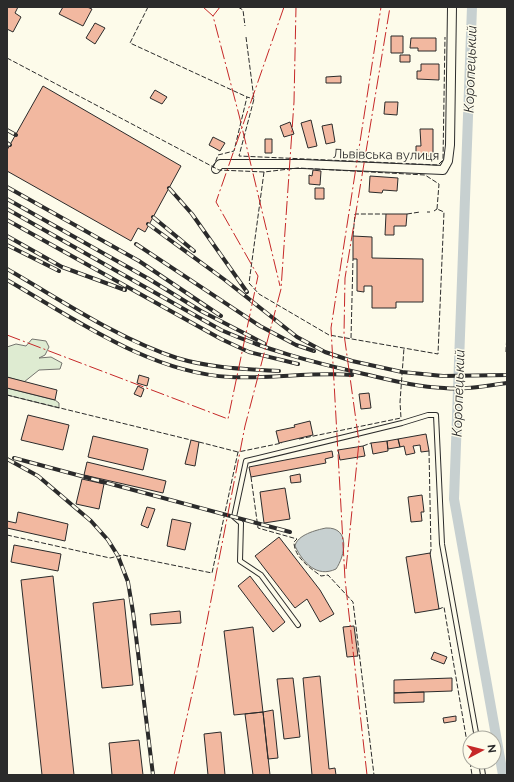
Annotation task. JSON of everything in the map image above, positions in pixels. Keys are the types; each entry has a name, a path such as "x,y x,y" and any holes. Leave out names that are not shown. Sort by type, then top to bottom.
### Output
{"street":[{"name":"Львівська вулиця","path":"216,169 220,164 232,163 303,164 444,170 448,161 450,145 452,7"}],"lane":[{"path":"298,625 261,575 240,561 241,523 234,517 246,461 402,423 428,415 436,415 442,544 476,730"}],"green space":[{"path":"32,339 46,341 49,347 45,355 39,358 51,357 62,363 60,369 39,370 24,382 7,377 7,347 16,344 26,346"},
{"path":"7,388 55,400 59,403 59,408 7,395"}],"shaded area":[{"path":"326,528 334,529 339,532 343,537 344,543 342,557 336,569 323,572 306,563 295,546 296,542 303,536"}],"building":[{"path":"7,7 18,7 15,13 21,17 13,32 7,29"},
{"path":"63,7 87,7 92,9 83,26 59,14"},
{"path":"95,23 105,28 95,44 86,38"},
{"path":"391,36 403,36 403,53 391,53"},
{"path":"411,38 436,38 436,51 418,51 418,48 410,48"},
{"path":"400,55 410,55 410,62 400,62"},
{"path":"421,64 439,64 439,80 417,79 417,71 421,71"},
{"path":"341,76 341,83 326,83 326,77"},
{"path":"43,86 181,166 145,232 138,228 131,241 7,171 7,150"},
{"path":"155,90 167,97 162,104 150,98"},
{"path":"385,102 398,102 397,115 384,114"},
{"path":"311,120 317,146 308,148 301,123"},
{"path":"290,122 294,134 284,137 280,126"},
{"path":"332,124 335,142 326,144 322,126"},
{"path":"420,129 433,129 433,156 416,156 416,146 421,146"},
{"path":"213,137 225,143 220,151 209,145"},
{"path":"265,139 272,139 272,153 265,153"},
{"path":"313,170 321,171 320,185 309,184 309,175 312,176"},
{"path":"370,176 398,178 397,191 383,190 382,193 369,192"},
{"path":"315,188 324,188 324,199 315,199"},
{"path":"386,214 407,214 406,226 394,226 394,235 385,235"},
{"path":"353,236 372,237 372,258 423,259 423,302 396,302 396,308 372,308 372,286 364,286 364,292 357,291 357,259 353,259"},
{"path":"139,375 149,378 147,386 137,383"},
{"path":"7,377 57,390 55,400 7,388"},
{"path":"138,386 144,389 141,397 134,394"},
{"path":"369,393 371,408 361,409 359,394"},
{"path":"28,415 69,425 63,450 21,440"},
{"path":"310,421 313,435 279,443 276,431 295,427 294,425"},
{"path":"426,434 429,451 421,452 420,445 413,446 415,453 406,455 404,446 400,447 398,439"},
{"path":"93,436 148,449 143,470 88,457"},
{"path":"398,439 400,447 388,449 387,441"},
{"path":"191,440 199,442 195,466 185,464"},
{"path":"387,441 388,451 373,454 371,443"},
{"path":"363,446 365,456 340,460 338,450"},
{"path":"332,451 333,457 325,459 326,463 251,477 249,467"},
{"path":"87,462 166,481 163,493 84,475"},
{"path":"300,474 301,482 291,483 290,476"},
{"path":"82,479 104,484 99,509 76,504"},
{"path":"285,488 290,519 264,523 260,492"},
{"path":"422,495 424,512 421,512 422,521 411,522 408,497"},
{"path":"147,507 155,509 148,528 141,525"},
{"path":"18,512 68,524 65,541 7,528 7,521 16,523"},
{"path":"172,519 191,523 185,550 167,546"},
{"path":"279,537 320,590 334,614 320,622 307,599 295,608 255,556"},
{"path":"14,545 61,554 58,571 11,562"},
{"path":"430,553 439,609 415,613 406,557"},
{"path":"53,576 74,775 42,775 21,580"},
{"path":"250,576 285,622 273,632 238,586"},
{"path":"124,599 133,685 102,688 93,603"},
{"path":"180,611 181,623 151,625 150,614"},
{"path":"354,626 358,656 347,657 343,627"},
{"path":"253,627 263,712 234,715 224,631"},
{"path":"434,652 447,657 444,664 431,659"},
{"path":"320,676 329,769 335,768 336,775 312,775 303,678"},
{"path":"293,678 300,737 284,739 277,679"},
{"path":"452,678 452,691 394,693 394,680"},
{"path":"424,692 424,702 394,703 394,693"},
{"path":"273,710 278,758 268,759 263,712"},
{"path":"263,712 270,775 253,775 245,714"},
{"path":"456,716 456,721 444,723 443,718"},
{"path":"221,732 225,775 208,775 204,734"},
{"path":"139,740 143,775 112,775 109,743"}],"waterway":[{"name":"Коропецький","path":"472,7 454,499 503,775"}],"railway":[{"path":"7,130 16,135"},
{"path":"7,187 139,261 221,316"},
{"path":"169,188 192,214 247,292"},
{"path":"7,199 149,279 201,311 265,344"},
{"path":"7,209 221,330 255,344 324,364 422,386 460,388 507,383"},
{"path":"153,217 194,251"},
{"path":"7,220 221,339 249,352 298,364"},
{"path":"148,224 225,280 297,337 325,352 352,361 402,372 443,376 507,375"},
{"path":"7,236 62,267 125,290"},
{"path":"136,244 260,326 296,345 314,351"},
{"path":"7,245 59,271"},
{"path":"7,269 90,318 155,350 177,358 202,364 228,368 279,371"},
{"path":"7,280 114,342 171,366 200,373 230,377 322,374 352,375"},
{"path":"14,458 290,532"},
{"path":"7,459 38,476 91,521 108,540 118,556 128,582 133,612 153,775"}],"fence":[{"path":"148,7 130,43 247,97"},
{"path":"238,7 243,10 245,26"},
{"path":"246,37 254,99 239,156 438,165 443,160 445,37"},
{"path":"7,58 219,170 264,172 298,168 425,175 439,184 437,209"},
{"path":"213,168 218,155 234,151 247,97 254,99"},
{"path":"264,172 249,283 259,294 329,335 438,354 444,212 437,209"},
{"path":"407,214 420,212"},
{"path":"353,236 355,214 386,214"},
{"path":"351,338 353,259"},
{"path":"506,352 507,332"},
{"path":"299,439 401,418 400,402 404,348"},
{"path":"7,395 191,440"},
{"path":"199,442 238,452"},
{"path":"7,535 110,558 123,555 212,573 238,452 282,443"},
{"path":"363,446 371,443"},
{"path":"429,451 430,554"},
{"path":"251,477 258,528 297,539 294,542 295,547 303,562 321,576 328,575 353,602 374,775"},
{"path":"439,608 444,607 465,730"},
{"path":"471,770 472,775"}],"power":[{"path":"203,7 213,16 239,115 280,286"},
{"path":"213,16 220,7"},
{"path":"7,335 228,419 258,276 216,202 284,7"},
{"path":"174,775 198,667 245,426 281,289 294,102 296,7"},
{"path":"367,775 345,579 331,328 381,7"},
{"path":"346,569 359,442 344,334 345,278 390,7"}]}
